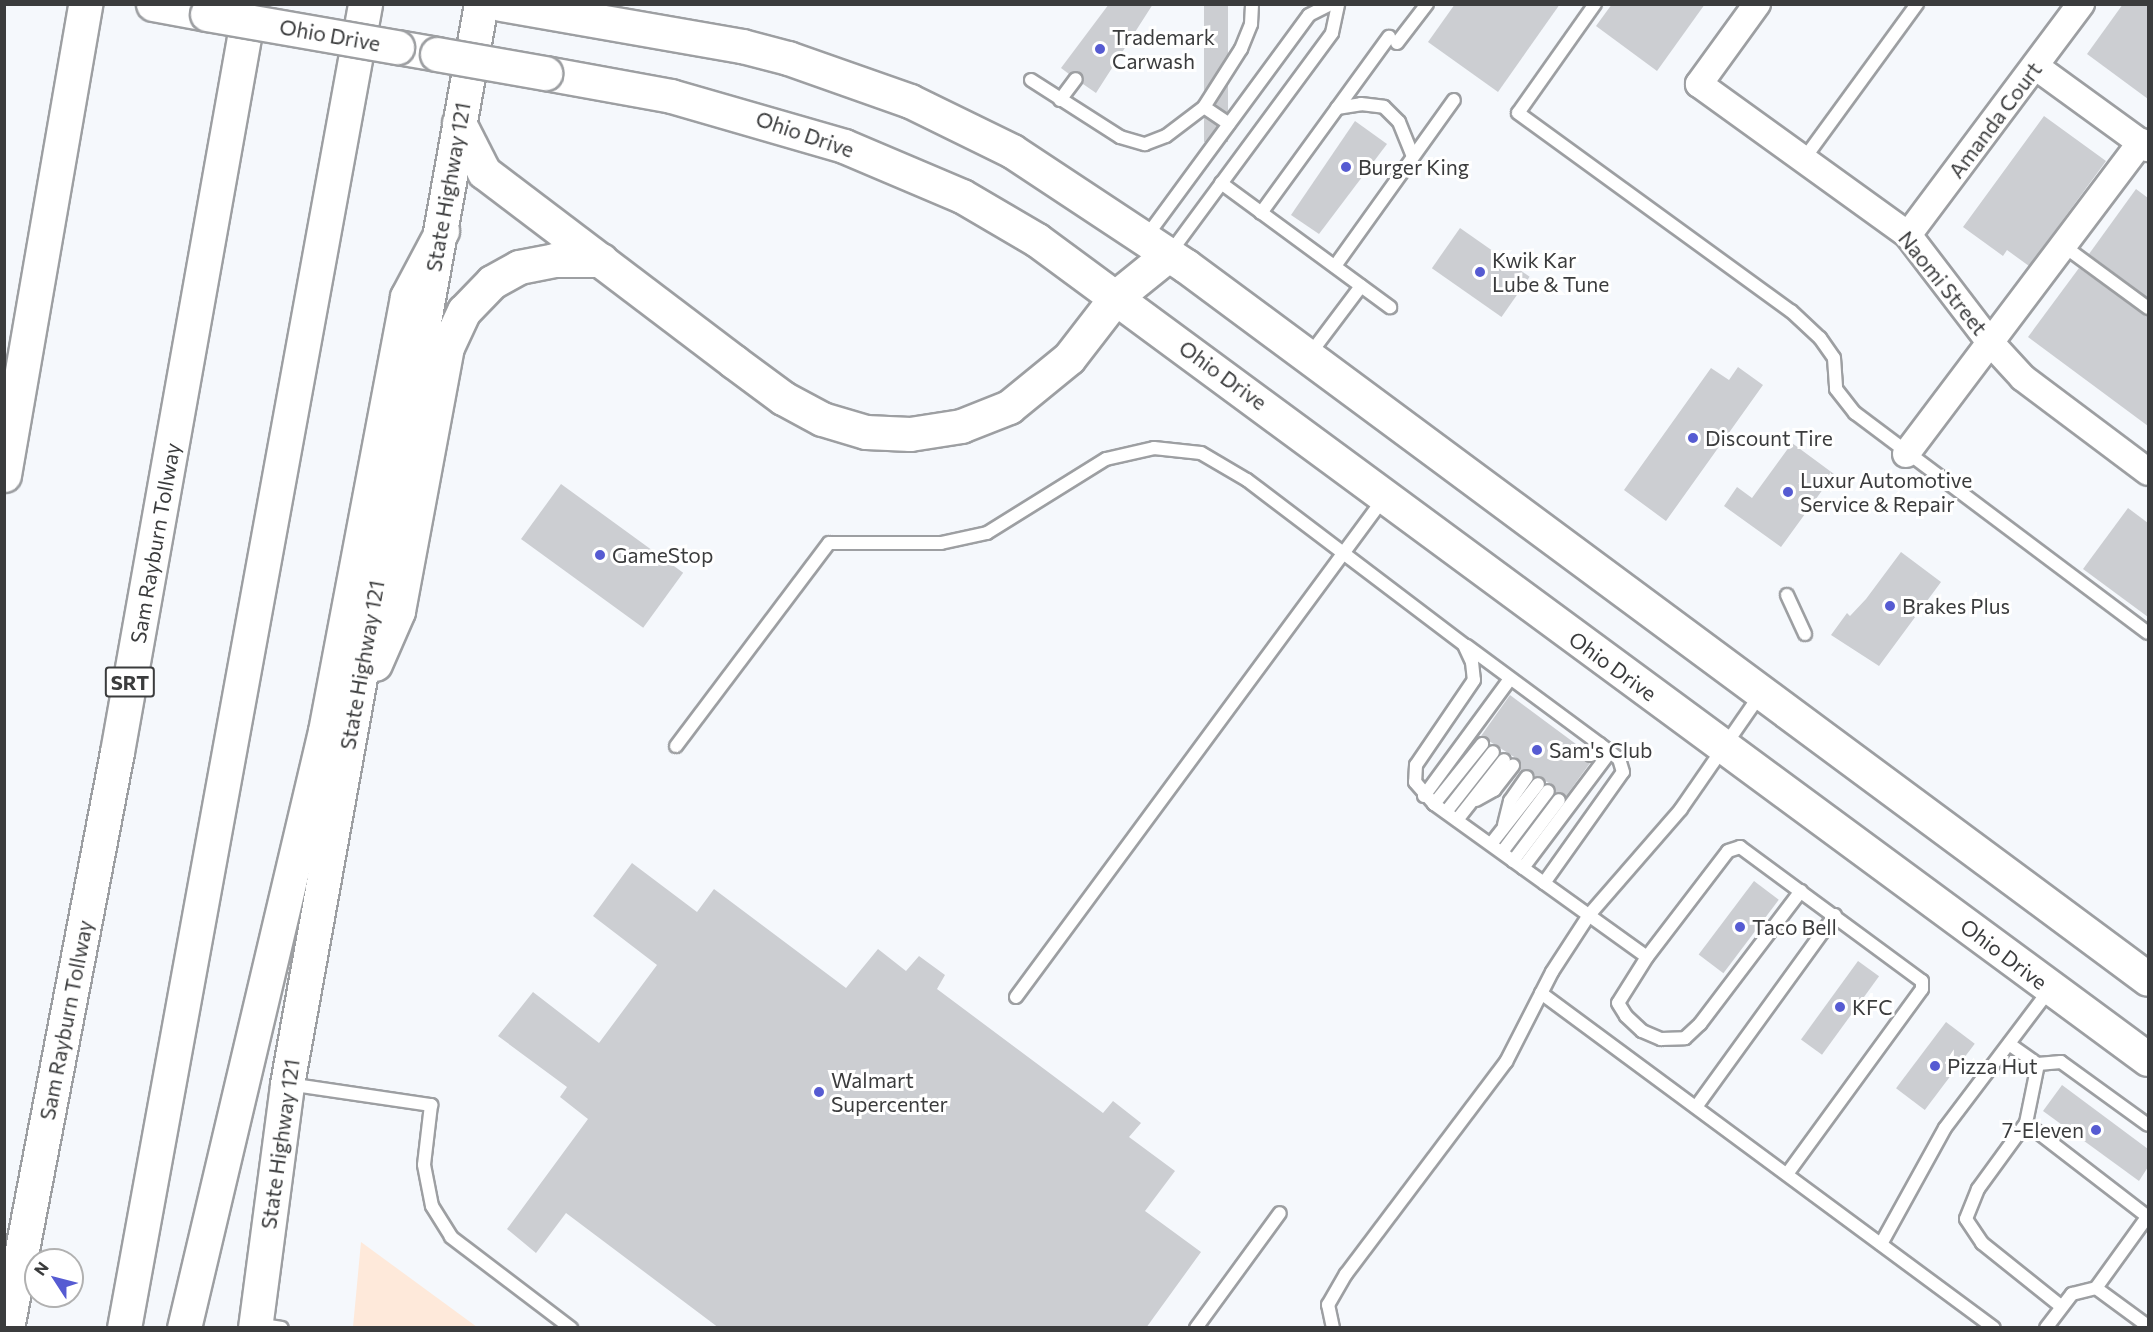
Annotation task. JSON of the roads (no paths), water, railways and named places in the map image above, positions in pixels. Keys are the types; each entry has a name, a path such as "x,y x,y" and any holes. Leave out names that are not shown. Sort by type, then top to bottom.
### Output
{"main road":[{"path":"5,463 85,4"},
{"name":"Ohio Drive","path":"153,4 671,96 844,146 962,196 1037,240 1117,296 2050,989 2148,1059"},
{"name":"Sam Rayburn Tollway","path":"7,1328 117,752 250,4"},
{"path":"124,1328 365,4"},
{"name":"State Highway 121","path":"264,1326 287,1084 481,4"},
{"path":"501,4 742,46 863,82 958,122 1012,151 1157,246 1308,356 2148,979"},
{"path":"459,123 484,172 783,398 822,419 866,432 910,434 961,426 1009,406 1069,358 1157,246"},
{"path":"184,1328 325,731 407,297 442,231"},
{"path":"352,717 398,611 447,347 464,311 492,282 519,267 554,260 601,260"}],"street":[{"name":"Naomi Street","path":"1757,4 1699,84 1908,235 1989,341 2023,378 2148,472"},
{"name":"Amanda Court","path":"1908,235 2080,4"},
{"path":"1906,454 1989,341 2145,145 2035,66"}],"lane":[{"path":"1030,80 1120,137 1145,144 1166,136 1204,107 1241,49 1251,24 1252,4"},
{"path":"1157,246 1229,124 1309,15 1331,4"},
{"path":"1157,246 1221,183 1332,33 1338,4"},
{"path":"1261,213 1337,108 1426,4"},
{"path":"1596,4 1518,113 1791,311 1820,338 1834,358 1836,389 1855,413 1906,454 2148,633"},
{"path":"1804,159 1917,4"},
{"path":"1060,100 1076,79"},
{"path":"1335,266 1454,100"},
{"path":"1337,108 1361,104 1384,107 1399,122 1413,156"},
{"path":"1204,107 1229,124"},
{"path":"1221,183 1390,307"},
{"path":"2065,247 2148,308"},
{"path":"1308,356 1361,286"},
{"path":"676,746 829,543 941,543 987,533 1106,459 1154,448 1201,453 1247,480 1464,645 1619,759 1623,772 1544,883"},
{"path":"1016,997 1387,495"},
{"path":"1787,595 1805,634"},
{"path":"1464,645 1472,662 1474,680 1416,765 1415,782 1429,800 1647,957"},
{"path":"1429,800 1510,679"},
{"path":"1333,1328 1328,1305 1346,1274 1506,1062 1541,993 1589,915 1681,809 1761,693"},
{"path":"1515,699 1540,700"},
{"path":"1540,700 1537,715 1540,700"},
{"path":"1579,729 1571,740 1579,729"},
{"path":"1429,800 1482,744"},
{"path":"1591,756 1605,748"},
{"path":"1518,864 1605,748"},
{"path":"1451,816 1493,752"},
{"path":"1451,816 1469,804 1508,763"},
{"path":"1503,829 1510,801 1527,777"},
{"path":"1491,844 1543,788 1502,852"},
{"path":"1518,864 1559,800"},
{"path":"1786,1174 1923,985 1835,915 1740,847 1728,851 1647,957 1618,1003 1626,1016 1642,1031 1661,1039 1685,1038 1700,1024 1801,891"},
{"path":"1696,1107 1835,915"},
{"path":"1881,1244 1945,1128 2050,989"},
{"path":"1541,993 1994,1328"},
{"path":"2009,1044 2038,1064 2061,1062 2148,1125"},
{"path":"2038,1064 2026,1123 1978,1189 1966,1219 1982,1243 2062,1307"},
{"path":"287,1084 431,1105 424,1165 432,1206 451,1237 572,1328"},
{"path":"2026,1123 2148,1216 2096,1288 2072,1294 2046,1328"},
{"path":"1196,1328 1280,1213"},
{"path":"2096,1288 2148,1326"}],"place":[{"name":"Trademark Carwash","path":"1100,49"},
{"name":"Burger King","path":"1346,167"},
{"name":"Kwik Kar Lube & Tune","path":"1480,272"},
{"name":"Discount Tire","path":"1693,438"},
{"name":"Luxur Automotive Service & Repair","path":"1788,492"},
{"name":"GameStop","path":"600,555"},
{"name":"Brakes Plus","path":"1890,606"},
{"name":"Sam's Club","path":"1537,750"},
{"name":"Taco Bell","path":"1740,927"},
{"name":"KFC","path":"1840,1007"},
{"name":"Pizza Hut","path":"1935,1066"},
{"name":"Walmart Supercenter","path":"819,1092"},
{"name":"7-Eleven","path":"2096,1130"}]}
